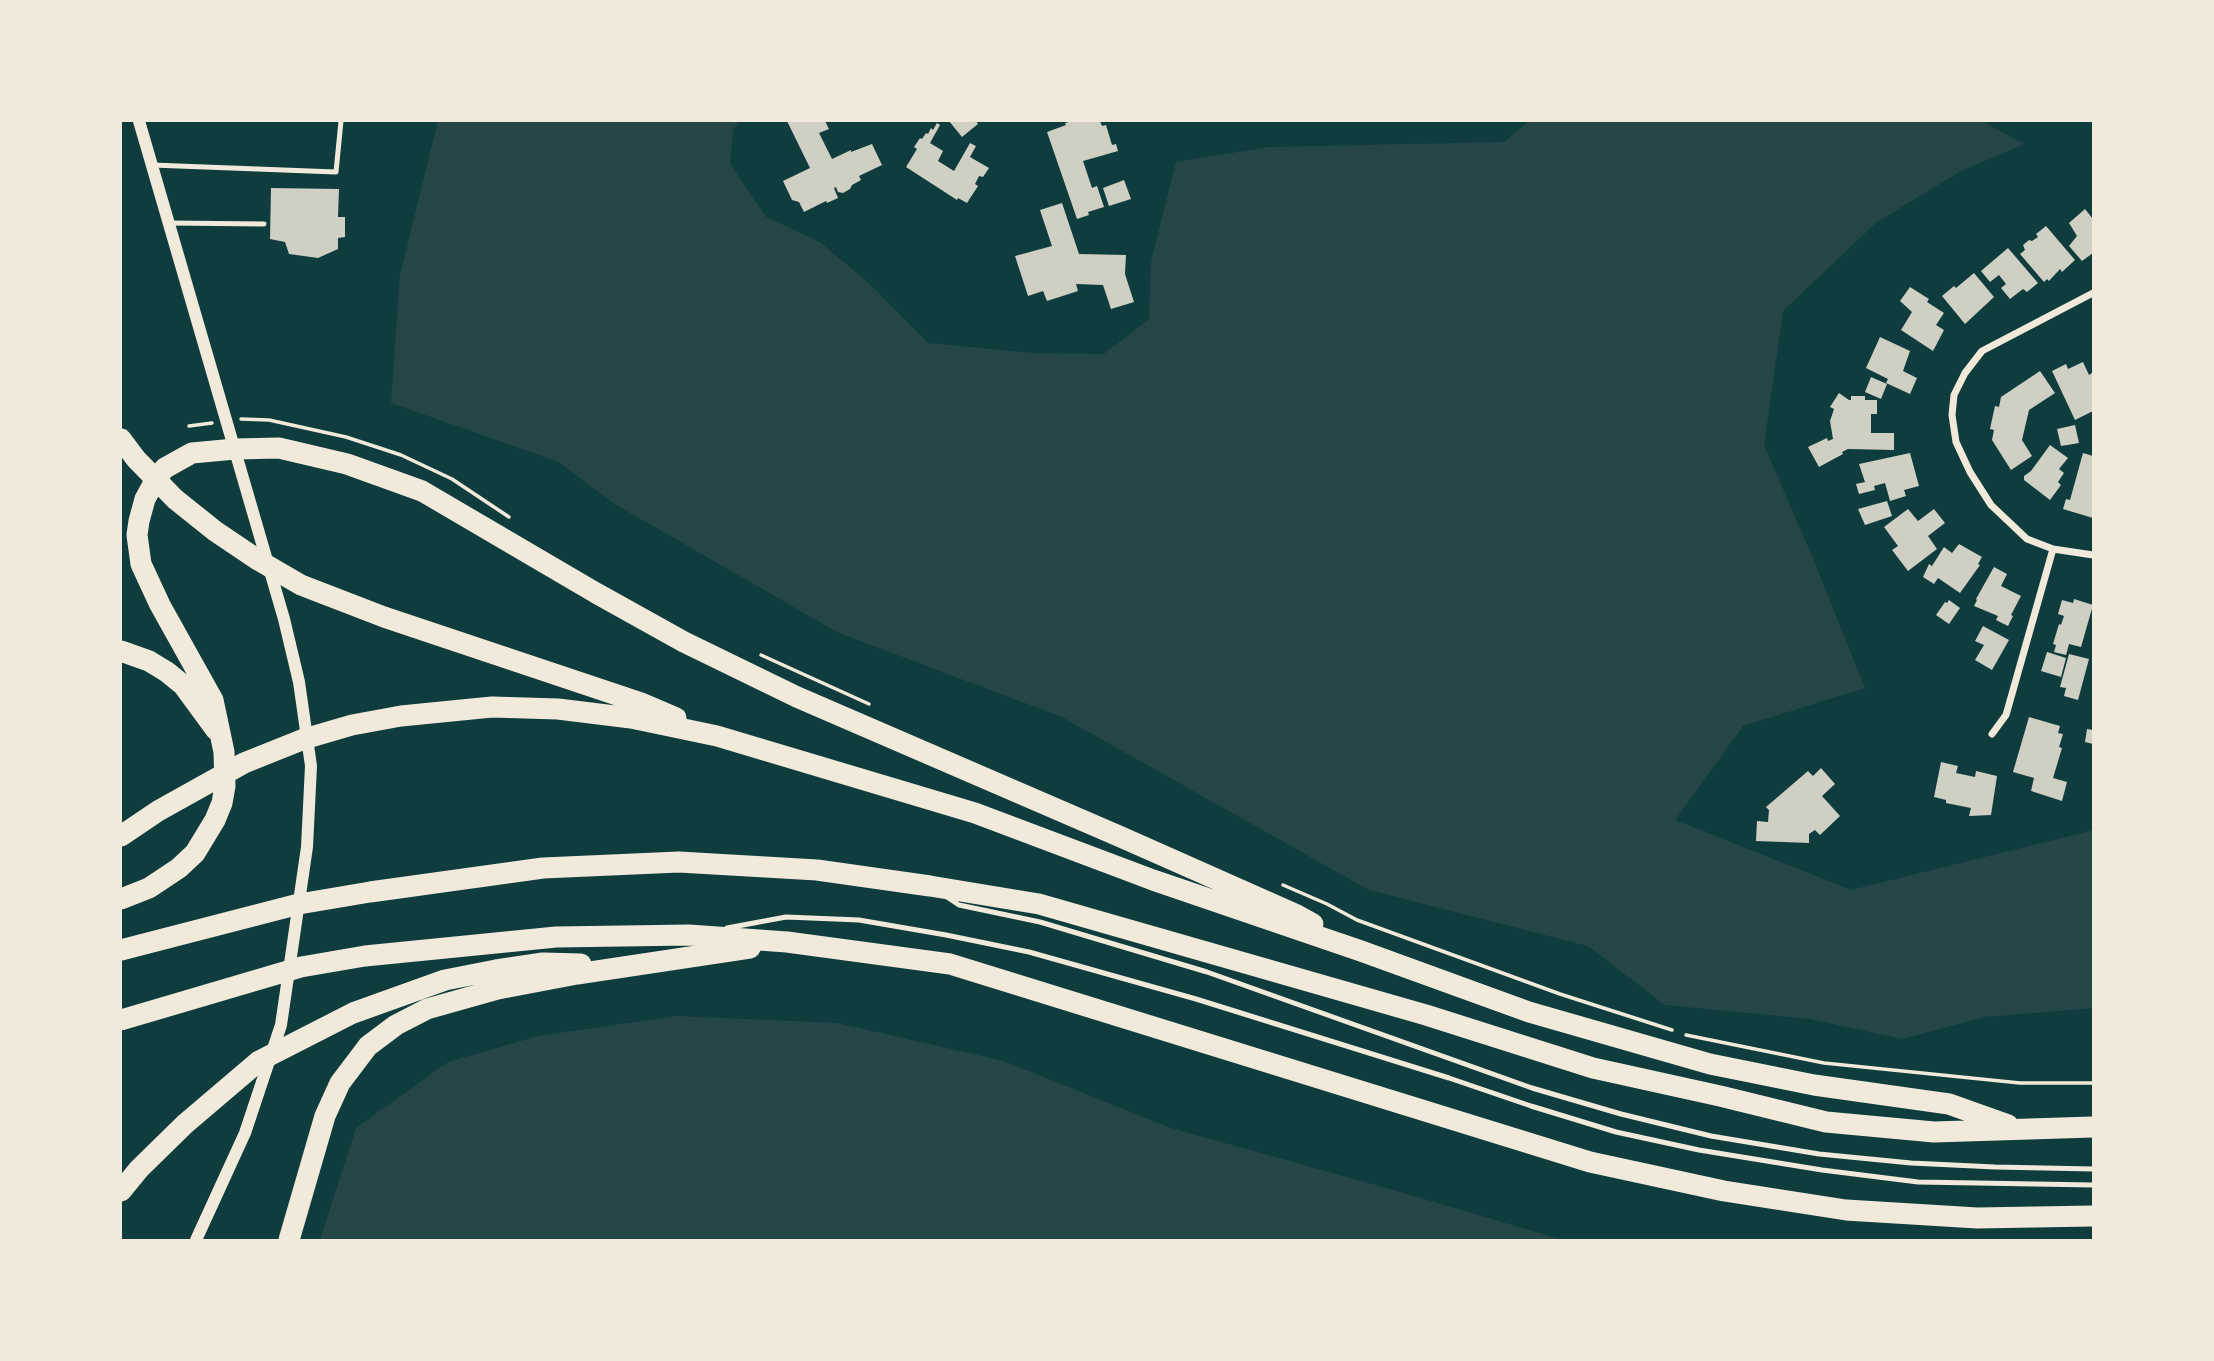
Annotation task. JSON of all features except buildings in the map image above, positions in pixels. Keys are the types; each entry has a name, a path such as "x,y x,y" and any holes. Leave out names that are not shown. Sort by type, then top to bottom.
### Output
{"highway":[{"path":"121,439 136,459 175,499 257,560 302,585 384,617 641,703 717,736"},
{"path":"121,900 149,888 179,868 195,853 215,820 223,794 225,772 213,700 141,564 137,535 145,499 165,468 192,453 279,448 347,464 422,491 684,642 797,696 1295,914 1361,951"},
{"path":"121,650 149,661 183,685 221,738"},
{"path":"121,836 177,799 255,758 304,739 377,719 460,709 522,707 618,716 717,736 975,813 1153,880 1529,1012 1710,1064 1814,1085 1949,1104 2025,1130"},
{"path":"121,950 299,904 544,868 679,862 817,870 1039,904 1426,1015 1593,1069 1826,1122 1934,1132 2093,1127"},
{"path":"121,1020 301,967 365,956 556,937 689,935 787,942 950,964 1590,1162 1711,1189 1846,1210 1977,1218 2093,1216"},
{"path":"289,1240 325,1116 340,1083 368,1046 396,1025 427,1009 498,989 577,974 787,942"},
{"path":"121,1191 139,1169 185,1124 258,1061 353,1013 445,980 496,970 543,963 647,965"}],"street":[{"path":"139,121 285,619 299,682 311,766 307,848 281,1025 245,1133 196,1240"},
{"path":"2093,293 1982,351 1965,373 1954,395 1952,415 1956,442 1970,472 1991,505 2027,539 2053,549 2093,555"},
{"path":"1992,734 2006,715 2053,549"}],"lane":[{"path":"152,165 336,172 341,121"},
{"path":"169,223 264,224"},
{"path":"930,886 959,905 1040,922 1207,972 1532,1088 1711,1136 1819,1154 1981,1167 2093,1168"},
{"path":"726,929 786,917 859,920 1029,952 1196,999 1616,1132 1699,1150 1918,1182 2093,1185"},
{"path":"689,935 713,931"}],"path":[{"path":"260,418 346,438 401,456 452,480 513,519"},
{"path":"757,653 878,709"},
{"path":"1276,882 1357,920 1560,994 1674,1031"},
{"path":"1686,1035 1824,1063 2020,1083 2093,1083"}],"shaded area":[{"path":"438,121 739,121 733,130 730,164 766,217 820,242 871,285 928,343 1032,353 1104,354 1149,319 1151,262 1176,162 1269,147 1504,142 1529,121 1982,121 2024,144 1961,171 1877,222 1783,311 1764,445 1865,688 1743,726 1675,820 1851,890 2090,831 2093,828 2093,1008 1985,1017 1902,1039 1810,1019 1665,1005 1588,946 1369,890 1062,717 839,633 613,503 559,462 391,403 400,275"},
{"path":"677,1016 837,1023 1004,1061 1171,1128 1563,1240 320,1240 356,1128 448,1062 538,1036"}]}
